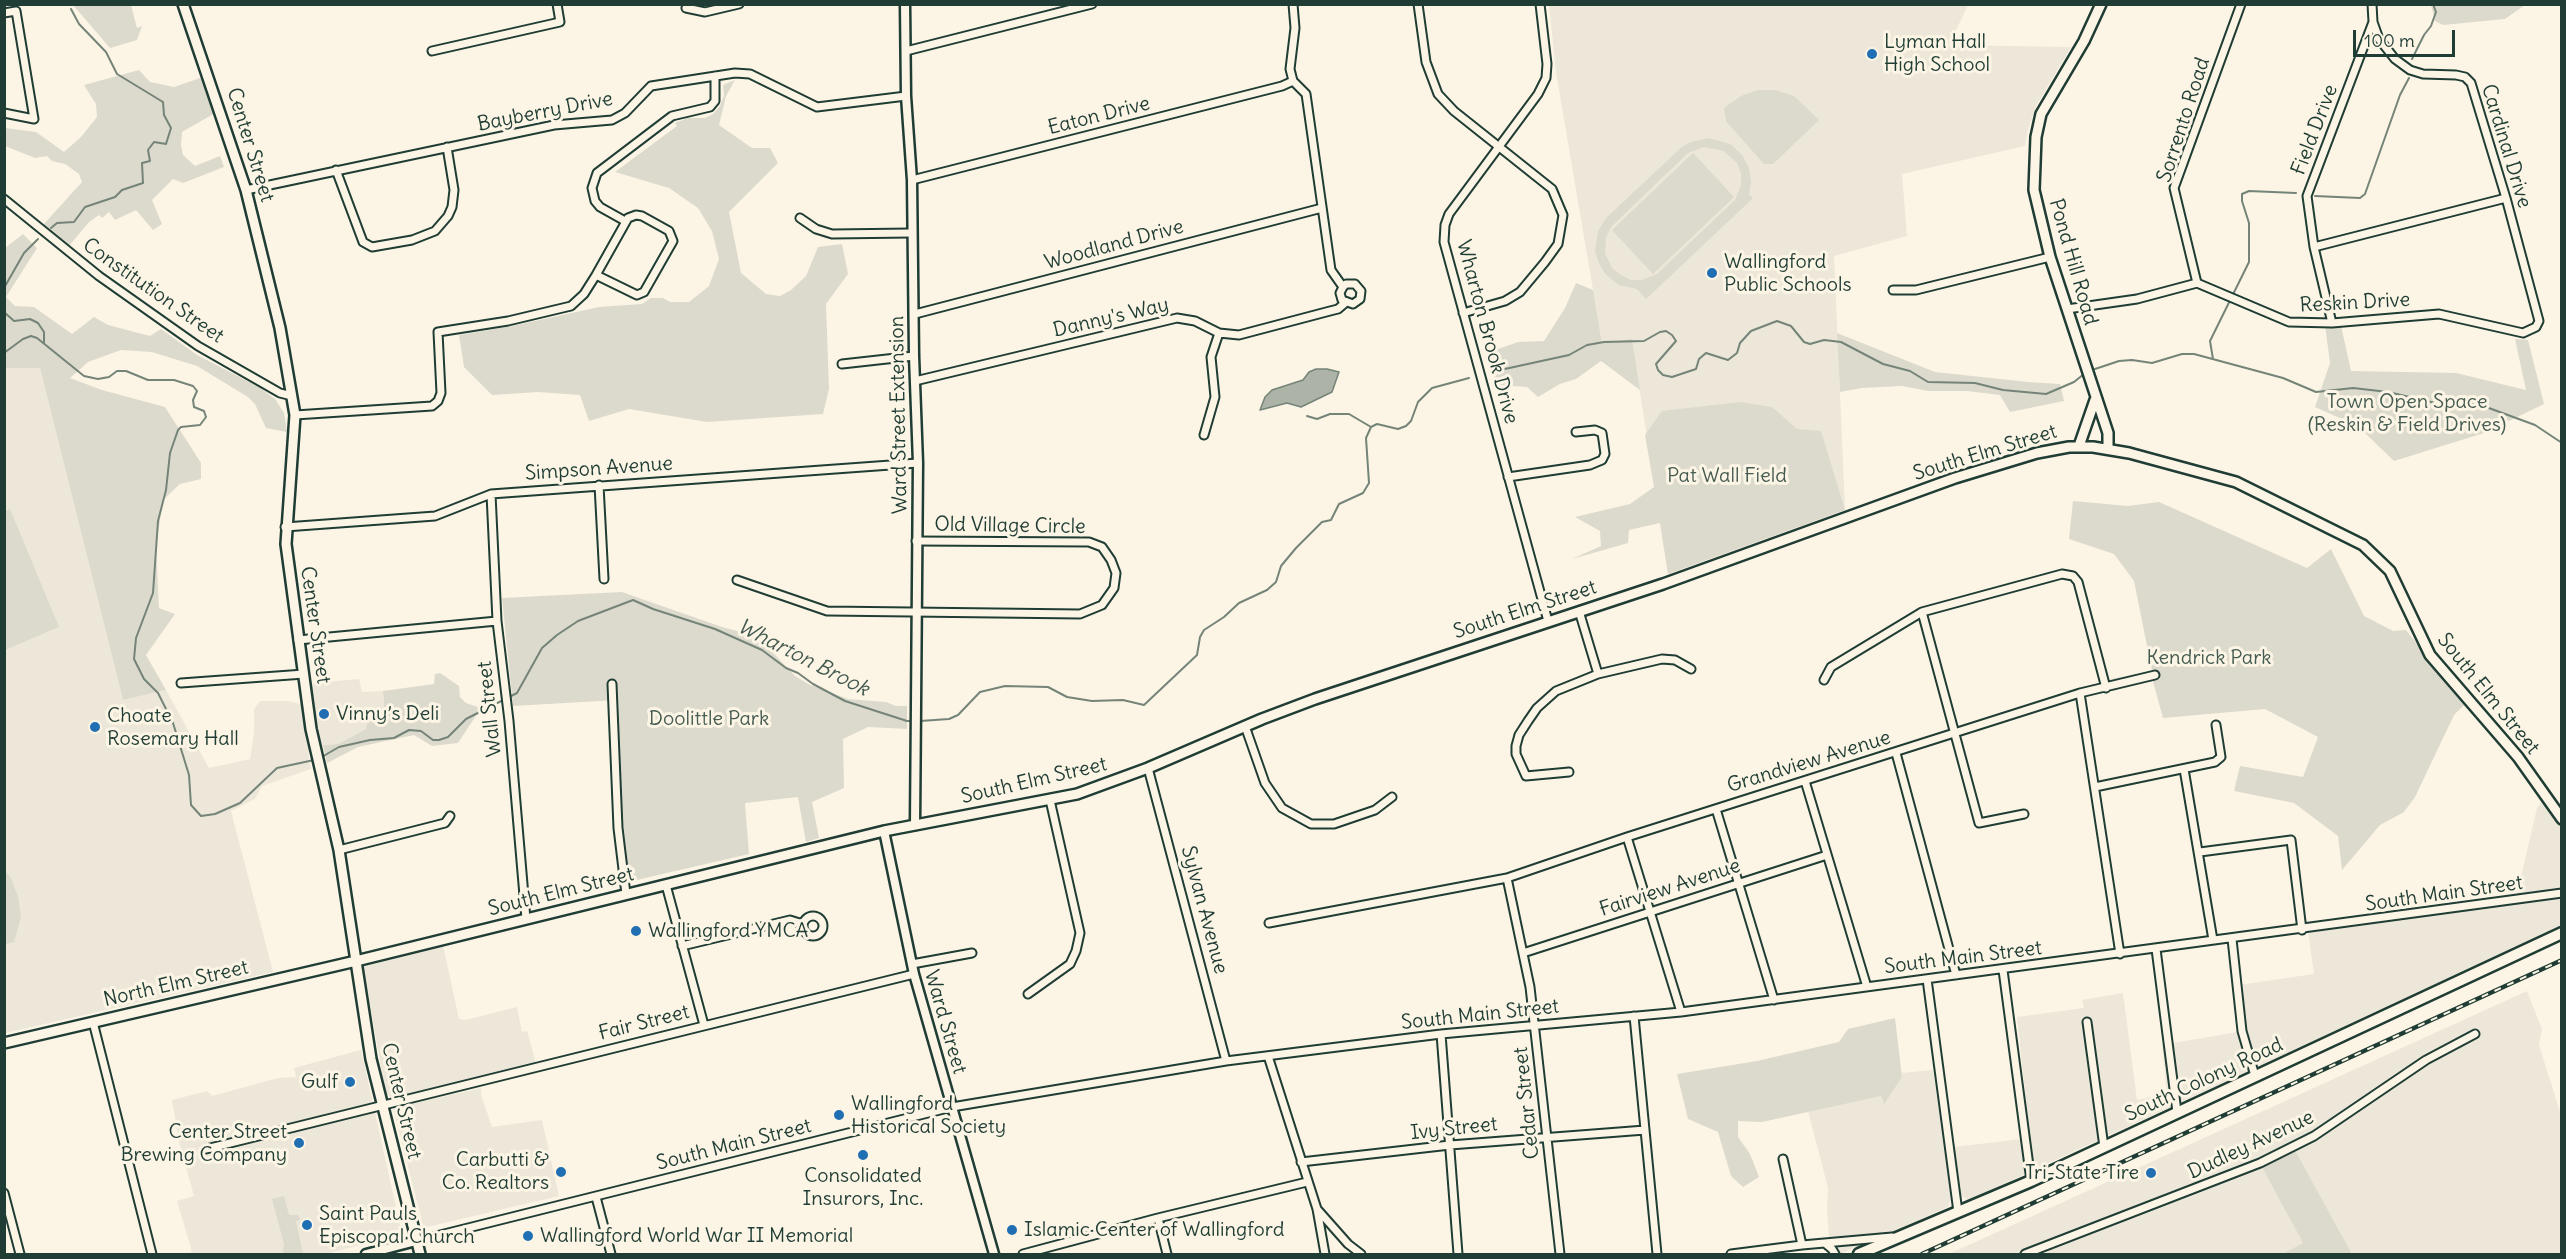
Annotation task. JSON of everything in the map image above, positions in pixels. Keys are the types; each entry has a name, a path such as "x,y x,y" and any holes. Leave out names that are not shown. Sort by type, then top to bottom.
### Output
{"main road":[{"name":"Center Street","path":"183,4 246,190 274,297 295,415 285,527 298,640 315,751 339,850 370,1051 420,1254"},
{"name":"Pond Hill Road","path":"2101,4 2084,41 2049,98 2038,122 2034,190 2050,257 2095,400 2108,433 2108,449"},
{"path":"2079,446 2095,400"},
{"name":"South Elm Street","path":"356,961 884,831 1050,800 1095,788 1315,699 1684,577 1966,474 2037,453 2079,446 2108,449 2236,482 2299,511 2369,550 2390,572 2430,655 2517,757 2562,819"},
{"name":"South Colony Road","path":"1859,1254 2031,1181 2562,933"},
{"name":"North Elm Street","path":"4,1042 356,961"}],"street":[{"path":"432,51 560,22 556,4"},
{"path":"686,8 705,12 739,4"},
{"name":"Ward Street Extension","path":"905,4 906,96 912,180 911,233 918,464 915,825"},
{"path":"906,51 1092,4"},
{"path":"1293,4 1295,28 1290,69 1293,81 1306,94 1331,270 1343,287 1341,297 1345,303"},
{"path":"1418,4 1426,62 1438,94 1454,111 1552,189 1563,215 1561,233 1545,262 1520,292 1505,301 1463,313"},
{"name":"Wharton Brook Drive","path":"1540,4 1547,64 1546,78 1538,94 1465,189 1449,214 1445,225 1444,242 1548,621"},
{"name":"Sorrento Road","path":"2196,283 2174,188 2241,4"},
{"name":"Cardinal Drive","path":"2372,4 2373,21 2379,39 2396,59 2410,70 2423,74 2456,75 2465,77 2471,82 2540,321"},
{"path":"4,13 16,11 34,119 4,113"},
{"name":"Field Drive","path":"2331,323 2314,247 2307,196 2373,21"},
{"name":"Bayberry Drive","path":"246,190 554,125 612,120 629,110 651,87 715,76 750,74 817,107 906,96"},
{"path":"625,220 600,207 595,201 592,188 597,173 672,116 710,107 714,101 715,76"},
{"name":"Eaton Drive","path":"912,180 1282,86 1293,81"},
{"path":"336,171 363,242 372,247 412,240 435,231 448,216 452,207 454,190 447,147"},
{"path":"2314,247 2506,198"},
{"name":"Constitution Street","path":"4,199 99,276 198,346 280,393 292,396"},
{"name":"Woodland Drive","path":"915,314 1322,208"},
{"path":"295,415 432,406 438,401 441,393 438,332 508,321 571,306 581,299 625,220 634,215 642,216 669,231 673,242 644,292 637,295 596,275"},
{"path":"800,218 816,229 832,234 911,233"},
{"path":"1893,290 1916,290 2050,257"},
{"path":"2067,309 2138,299 2196,283"},
{"name":"Reskin Drive","path":"2196,283 2289,322 2331,323 2439,314 2523,333 2531,331 2540,321"},
{"name":"Danny's Way","path":"915,381 1177,318 1195,321 1219,333 1239,335 1330,312 1345,303 1357,302 1362,295 1355,284 1346,284 1343,287"},
{"path":"1204,435 1215,397 1211,357 1219,333"},
{"path":"842,364 914,356"},
{"path":"1508,477 1590,465 1602,460 1605,454 1602,433 1595,430 1576,432"},
{"name":"Simpson Avenue","path":"285,527 435,516 490,495 599,485 918,464"},
{"path":"599,485 604,579"},
{"name":"Wall Street","path":"490,495 497,621 506,693 526,919"},
{"name":"Old Village Circle","path":"737,580 827,611 1080,614 1095,610 1107,600 1114,588 1116,573 1111,560 1102,547 1082,540 916,541"},
{"path":"1824,680 1832,667 1922,612 2056,575 2073,576 2078,582 2106,688"},
{"path":"1579,611 1598,674"},
{"path":"1922,612 1979,823 2024,814"},
{"path":"298,640 497,621"},
{"path":"1569,772 1526,776 1515,746 1519,735 1537,708 1556,691 1598,674 1662,659 1675,660 1690,669"},
{"path":"181,683 196,680 304,674"},
{"name":"Grandview Avenue","path":"1269,923 1508,878 1627,837 2080,693 2156,675"},
{"path":"612,684 618,828 626,894"},
{"path":"2080,693 2120,954"},
{"path":"2095,787 2219,760 2221,757 2217,725"},
{"path":"1245,726 1265,783 1282,808 1311,824 1334,824 1375,810 1392,797"},
{"path":"1896,753 1956,975"},
{"name":"Sylvan Avenue","path":"1148,768 1226,1061"},
{"path":"2184,769 2200,852 2213,940"},
{"path":"1804,781 1867,987"},
{"path":"1028,994 1070,964 1080,933 1050,800"},
{"path":"1716,809 1774,1000"},
{"path":"339,850 446,823 450,816"},
{"name":"Ward Street","path":"884,831 914,974 994,1254"},
{"path":"1627,837 1681,1012"},
{"path":"2200,852 2291,840 2302,930"},
{"name":"Fairview Avenue","path":"1523,953 1827,855"},
{"name":"Cedar Street","path":"1508,878 1535,1026 1560,1254"},
{"path":"666,885 704,1025"},
{"name":"South Main Street","path":"416,1241 952,1107 1226,1061 1441,1034 1681,1012 2302,930 2562,893"},
{"path":"682,946 790,920 803,924"},
{"path":"2232,939 2242,1031 2255,1076"},
{"path":"2156,949 2177,1113"},
{"path":"912,964 972,953"},
{"path":"2003,970 2031,1181"},
{"name":"Fair Street","path":"206,1149 914,974"},
{"path":"1927,980 1958,1212"},
{"path":"1634,1016 1657,1254"},
{"path":"93,1022 152,1254"},
{"path":"2087,1022 2104,1147"},
{"path":"1441,1034 1458,1254"},
{"name":"Dudley Avenue","path":"2025,1254 2260,1163 2314,1136 2426,1060 2475,1034"},
{"path":"1268,1056 1317,1209 1325,1254"},
{"name":"Ivy Street","path":"1301,1162 1450,1145 1645,1130"},
{"path":"1783,1160 1802,1245"},
{"path":"1023,1254 1307,1182"},
{"path":"4,1193 20,1254"},
{"path":"596,1197 611,1254"},
{"path":"1317,1209 1348,1244 1361,1254"},
{"path":"1158,1218 1167,1254"},
{"path":"1731,1254 1898,1237"},
{"path":"366,1254 416,1241"},
{"path":"1826,1244 1836,1254"}],"shaded area":[{"name":"Wallingford Public Schools","path":"1549,5 1968,5 1949,45 2071,47 2036,106 2025,146 1902,174 1907,236 1834,256 1845,509 1668,574 1632,340 1602,343 1556,72"},
{"name":"Choate Rosemary Hall","path":"4,368 40,368 123,700 166,690 209,768 250,759 254,733 254,709 260,701 288,701 300,704 313,683 359,679 362,692 383,691 385,717 367,722 366,729 338,744 323,745 308,753 311,769 262,786 255,799 231,811 273,972 5,1033"},
{"path":"1316,369 1339,372 1332,392 1301,407 1287,403 1260,410 1265,397 1272,390 1303,380 1309,372"},
{"path":"2543,800 2561,827 2561,926 1969,1200 1960,1195 1954,1147 2030,1138 2017,1017 2084,1008 2082,1000 2123,993 2137,1100 2167,1093 2162,1045 2237,1032 2232,986 2314,974 2308,931 2515,903 2537,808"},
{"path":"443,945 459,1019 466,1020 517,1007 522,1032 527,1031 536,1063 394,1099 386,1094 363,967"},
{"path":"2527,991 2542,1029 2539,1045 2561,1115 2561,1254 2352,1254 2295,1150 2263,1167 2303,1243 2282,1254 1949,1254"},
{"path":"361,1050 402,1234 326,1254 182,1254 192,1252 177,1201 194,1196 179,1142 172,1100 207,1091 212,1096 278,1078 296,1077 294,1068"},
{"path":"1933,1070 1951,1197 1948,1207 1840,1254 1829,1237 1828,1188 1808,1111 1881,1096 1883,1103 1902,1077 1902,1073"},
{"path":"482,1088 481,1095 492,1127 542,1120 559,1196 427,1227 423,1225 393,1108"}],"green space":[{"path":"2431,4 2525,5 2505,19 2443,25 2435,21"},
{"path":"73,5 131,5 137,28 142,26 137,40 110,48"},
{"path":"139,70 150,82 174,87 203,77 215,113 182,132 183,155 195,166 220,156 224,167 183,183 173,179 152,200 162,224 153,230 136,210 115,220 109,212 102,218 99,215 88,223 69,246 43,225 82,182 79,174 65,164 52,161 47,156 35,158 5,146 5,128 36,132 64,152 81,137 97,117 96,104 84,85"},
{"path":"735,80 726,96 719,125 752,148 770,148 778,163 729,212 741,273 766,294 780,296 791,290 806,276 818,247 842,244 848,274 826,304 829,389 823,414 707,422 629,409 589,421 580,395 538,392 492,395 464,367 459,335 599,307 642,304 651,298 663,298 670,302 689,302 709,286 719,259 712,231 698,208 669,188 615,172 677,126 675,123 688,118 705,118 713,114 720,106 724,95 723,85"},
{"path":"1758,90 1775,90 1794,96 1819,120 1773,164 1764,164 1726,121 1724,108 1741,96"},
{"path":"1708,138 1730,144 1742,155 1749,168 1751,183 1749,194 1753,198 1646,299 1637,289 1619,285 1605,274 1595,251 1598,231 1606,218 1682,147","holes":["1704,147 1724,151 1737,163 1741,173 1741,185 1735,200 1657,274 1642,280 1631,280 1612,268 1605,253 1606,237 1611,227 1688,153"]},
{"path":"1693,153 1734,197 1653,274 1612,230"},
{"path":"23,234 37,248 6,297 15,306 34,307 72,334 94,317 108,325 150,336 161,329 197,355 259,387 275,399 284,413 287,432 266,428 255,404 248,397 197,366 152,352 121,350 88,362 70,378 102,390 165,407 201,463 201,479 180,484 163,500 156,546 159,608 175,614 146,655 166,690 123,700 40,368 5,368 5,248"},
{"path":"1576,283 1593,290 1602,343 1632,339 1640,390 1601,361 1576,379 1560,384 1538,397 1527,387 1497,385 1487,353 1518,342 1544,341 1565,308"},
{"name":"Town Open Space (Reskin & Field Drives)","path":"2340,321 2351,371 2456,373 2526,390 2515,339 2528,340 2544,404 2484,433 2394,461 2364,432 2351,423 2315,407 2330,363 2325,325"},
{"path":"1837,333 1935,372 2060,384 2064,401 2010,412 2000,395 1967,391 1928,391 1902,386 1862,388 1840,392"},
{"name":"Pat Wall Field","path":"1740,402 1772,407 1797,429 1821,431 1845,510 1668,574 1660,523 1629,530 1628,543 1572,559 1601,546 1600,531 1575,517 1630,504 1654,487 1645,435 1662,411"},
{"name":"Kendrick Park","path":"2073,501 2128,506 2159,502 2307,568 2331,549 2364,616 2393,631 2406,630 2465,704 2454,715 2415,797 2404,812 2380,825 2342,870 2338,836 2294,803 2234,791 2240,766 2303,777 2318,737 2265,709 2163,718 2152,678 2113,691 2111,679 2152,671 2134,581 2114,554 2069,539"},
{"path":"10,509 59,627 5,650 4,512"},
{"name":"Doolittle Park","path":"622,592 722,627 752,635 761,640 795,676 810,685 848,699 907,706 907,729 868,727 843,739 844,788 812,802 819,838 806,842 798,797 745,803 749,854 628,882 620,805 617,700 513,706 502,598"},
{"path":"440,673 459,686 460,697 466,703 481,708 458,743 432,746 414,735 358,747 327,763 323,745 338,744 366,729 367,722 385,717 383,691 434,684 435,674"},
{"path":"4,870 11,878 18,897 21,917 14,942 5,944"},
{"path":"1895,1018 1902,1077 1884,1104 1881,1096 1762,1122 1738,1121 1738,1137 1750,1154 1759,1177 1743,1187 1731,1176 1718,1132 1688,1119 1677,1074 1757,1061 1839,1042 1848,1029"},
{"path":"2295,1150 2352,1254 2282,1254 2303,1243 2262,1167"},
{"path":"284,1196 289,1215 298,1215 300,1220 296,1221 303,1254 283,1254 284,1244 272,1199"}],"waterway":[{"path":"2412,59 2431,26 2436,12 2433,4"},
{"path":"51,228 57,223 74,222 85,207 115,197 122,190 143,183 142,163 150,161 148,150 154,142 166,144 171,128 164,115 163,102 117,74 106,52 79,24 71,9"},
{"path":"2315,196 2360,198 2365,194 2400,95 2409,78"},
{"path":"2213,359 2210,341 2249,262 2249,223 2242,194 2249,191 2296,193"},
{"path":"4,288 24,253 38,239"},
{"path":"4,312 14,321 30,319 38,323 44,332 44,343"},
{"name":"Wharton Brook","path":"1491,372 1569,355 1587,345 1604,342 1644,341 1666,331 1676,341 1656,364 1663,375 1672,377 1696,369 1699,359 1706,353 1728,360 1737,353 1740,343 1751,331 1777,321 1791,326 1804,342 1810,344 1824,340 1841,342 1883,364 1910,371 1928,382 1975,383 2003,390 2046,394 2074,382 2084,374"},
{"name":"Wharton Brook","path":"4,353 31,336 37,338 84,376 98,379 109,377 117,371 126,371 148,380 174,380 193,386 197,391 193,400 194,407 204,411 206,417 200,425 181,427 170,453 166,490 158,521 153,593 136,638 134,659 144,679 158,693 173,723 189,775 191,805 201,816 215,814 240,803 277,768 314,760"},
{"name":"Wharton Brook","path":"2089,371 2119,361 2152,363 2182,354 2194,354 2283,378 2316,392 2353,388 2388,392 2444,405 2478,404 2535,425 2562,443"},
{"name":"Wharton Brook","path":"920,721 949,719 958,715 980,692 1005,686 1048,687 1067,697 1092,701 1123,700 1144,705 1197,655 1200,637 1204,630 1224,617 1239,603 1267,590 1276,582 1281,566 1296,548 1322,522 1331,520 1339,504 1363,493 1369,483 1366,438 1371,427 1377,424 1398,429 1406,426 1411,421 1418,402 1432,388 1469,378"},
{"path":"1307,416 1317,419 1330,414 1349,414 1371,427"},
{"name":"Wharton Brook","path":"320,758 339,747 370,740 394,738 409,730 421,731 433,740 448,737 466,719 517,693 542,648 557,635 578,621 633,600 653,609 715,629 762,650 786,668 845,701 907,721 914,721"}],"railway":[{"path":"1922,1254 2562,960"}],"place":[{"name":"Lyman Hall High School","path":"1872,54"},
{"name":"Wallingford Public Schools","path":"1712,273"},
{"name":"Vinny’s Deli","path":"324,714"},
{"name":"Choate Rosemary Hall","path":"95,727"},
{"name":"Wallingford YMCA","path":"636,931"},
{"name":"Gulf","path":"350,1082"},
{"name":"Wallingford Historical Society","path":"839,1115"},
{"name":"Center Street Brewing Company","path":"299,1143"},
{"name":"Consolidated Insurors, Inc.","path":"863,1155"},
{"name":"Carbutti & Co. Realtors","path":"561,1172"},
{"name":"Tri-State Tire","path":"2151,1173"},
{"name":"Saint Pauls Episcopal Church","path":"307,1225"},
{"name":"Islamic Center of Wallingford","path":"1012,1230"},
{"name":"Wallingford World War II Memorial","path":"528,1236"}]}
